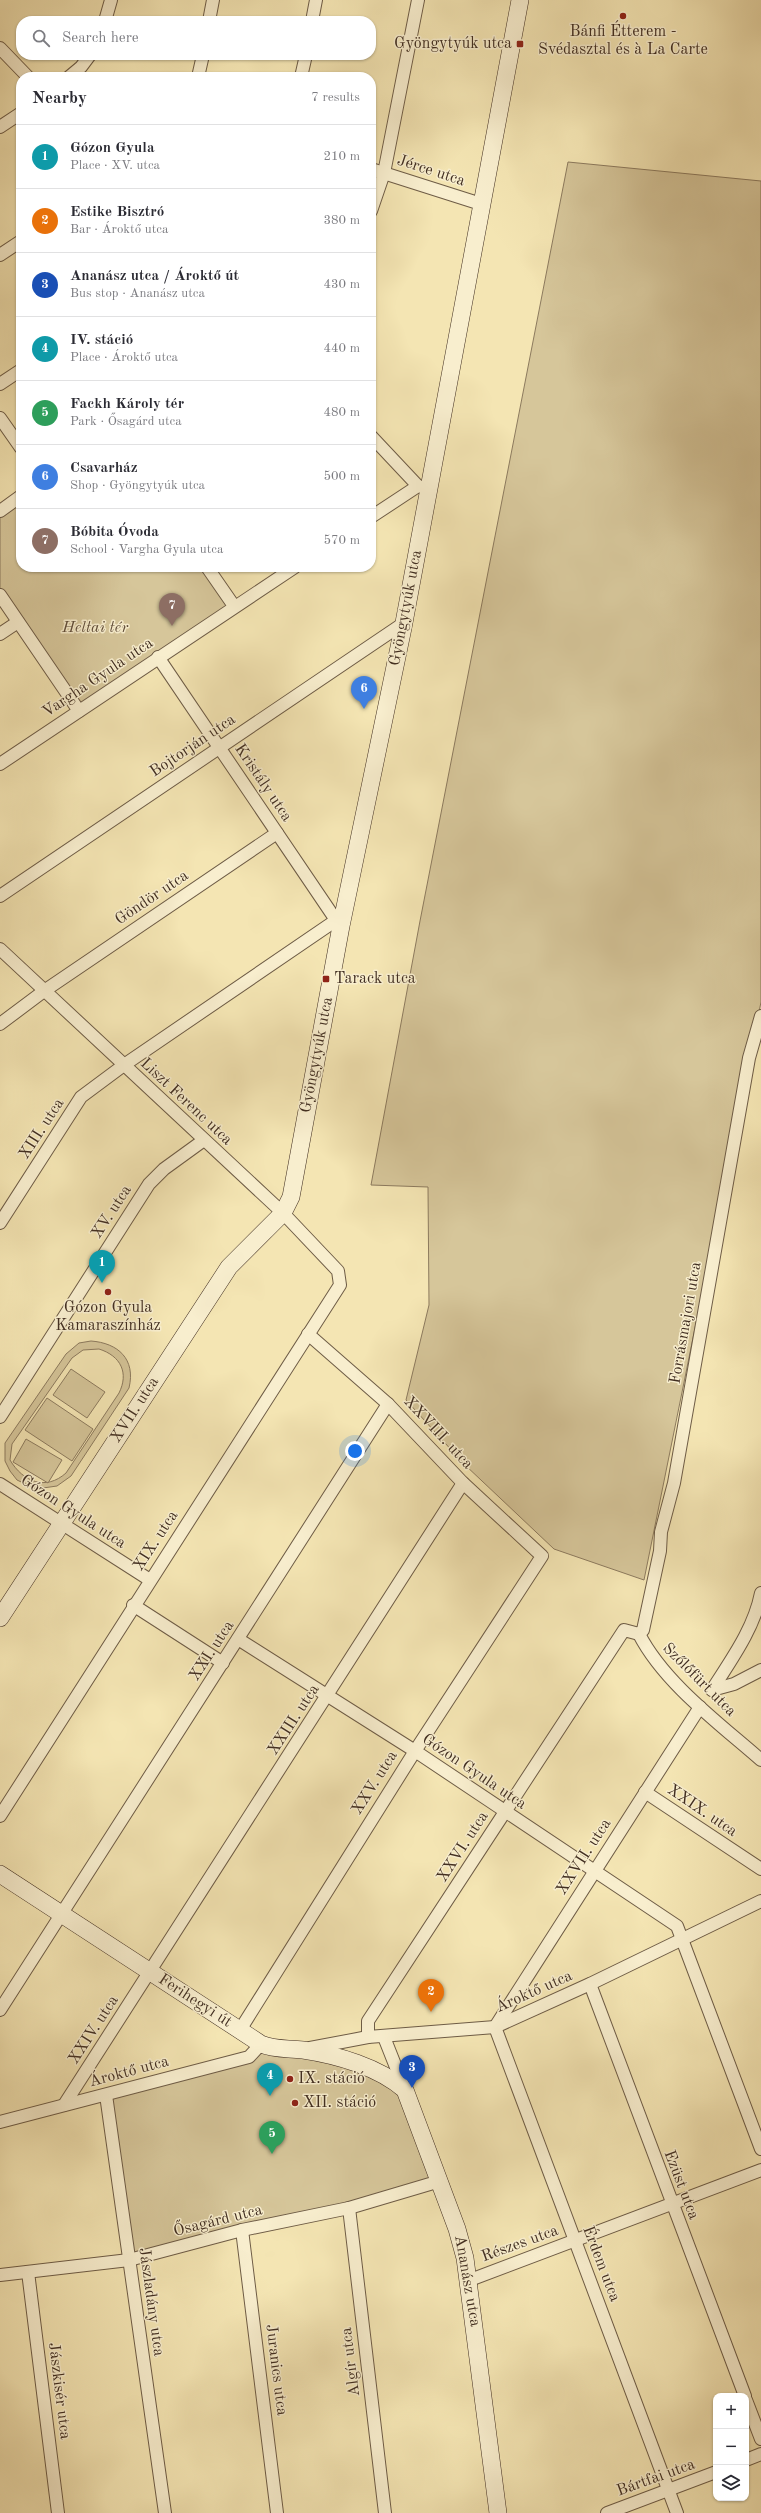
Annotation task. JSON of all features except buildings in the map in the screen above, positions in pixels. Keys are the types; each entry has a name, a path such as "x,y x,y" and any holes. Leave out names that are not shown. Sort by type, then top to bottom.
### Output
{"street":[{"path":"106,16 110,0"},
{"path":"210,16 214,0"},
{"path":"313,16 316,0"},
{"path":"376,196 384,173 418,0"},
{"name":"Gyöngytyúk utca","path":"283,1214 291,1198 338,924 404,623 422,487 481,204 520,0"},
{"path":"0,48 23,72"},
{"path":"75,72 86,60"},
{"path":"199,72 202,60"},
{"path":"303,72 305,60"},
{"path":"0,127 16,116"},
{"name":"Jérce utca","path":"376,171 481,204"},
{"path":"0,256 16,245"},
{"path":"0,384 16,373"},
{"path":"0,418 16,441"},
{"path":"376,441 422,487 376,514"},
{"path":"0,510 16,499"},
{"path":"210,572 234,606"},
{"name":"Vargha Gyula utca","path":"0,764 234,606 287,572"},
{"path":"0,595 79,711"},
{"path":"0,634 18,622"},
{"name":"Bojtorján utca","path":"0,896 404,623"},
{"name":"Kristály utca","path":"158,657 338,924"},
{"name":"Göndör utca","path":"0,1024 44,991 277,833"},
{"path":"124,1065 338,924"},
{"name":"Liszt Ferenc utca","path":"0,949 283,1214 338,1271 340,1285"},
{"name":"Forrásmajori utca","path":"639,1634 643,1630 660,1551 661,1532 674,1483 749,1058 761,1016"},
{"name":"XIII. utca","path":"0,1223 81,1097 124,1065"},
{"name":"XV. utca","path":"0,1418 149,1184 164,1169 204,1140"},
{"name":"XVII. utca","path":"0,1618 61,1522 229,1267 283,1214"},
{"name":"XIX. utca","path":"0,1816 133,1605 340,1285"},
{"name":"XXVIII. utca","path":"308,1334 388,1404 463,1483 542,1556"},
{"name":"XXI. utca","path":"0,2010 388,1404"},
{"name":"XXIII. utca","path":"151,1972 328,1697 463,1483"},
{"name":"Gózon Gyula utca","path":"0,1484 150,1580"},
{"name":"XXV. utca","path":"240,2030 415,1751 542,1556"},
{"path":"761,1593 758,1606 743,1640 712,1690 734,1684 761,1670"},
{"path":"133,1605 223,1663"},
{"name":"XXVI. utca","path":"368,2037 368,2021 624,1630 639,1634"},
{"name":"Szőlőfürt utca","path":"639,1634 650,1655 700,1707 761,1760"},
{"name":"Gózon Gyula utca","path":"238,1639 415,1751 677,1926 684,1940 761,2149"},
{"name":"XXVII. utca","path":"495,2026 593,1871 700,1707"},
{"name":"XXIX. utca","path":"645,1792 761,1869"},
{"name":"Ferihegyi út","path":"0,1874 261,2044 271,2048 302,2050 329,2056 386,2075 405,2090"},
{"name":"Ároktő utca","path":"302,2050 368,2037 384,2037 495,2026 684,1940 761,1901"},
{"name":"XXIV. utca","path":"64,2105 151,1972"},
{"name":"Ezüst utca","path":"590,1984 743,2393"},
{"name":"Érdem utca","path":"495,2026 677,2513"},
{"name":"Ananász utca","path":"384,2037 457,2228 470,2280 498,2513"},
{"name":"Ároktő utca","path":"0,2122 249,2057 261,2044"},
{"name":"Jászladány utca","path":"106,2095 165,2513"},
{"name":"Részes utca","path":"470,2280 672,2205 761,2170"},
{"name":"Ősagárd utca","path":"0,2275 129,2260 242,2230 349,2208 440,2181"},
{"name":"Algír utca","path":"349,2208 385,2513"},
{"name":"Juranics utca","path":"242,2230 277,2513"},
{"name":"Jászkisér utca","path":"28,2272 58,2513"},
{"path":"749,2408 761,2439"},
{"path":"749,2459 761,2454"},
{"name":"Bártfai utca","path":"607,2513 713,2473"}],"green space":[{"path":"568,162 761,181 761,1002 644,1580 554,1549 464,1464 406,1400 429,1305 428,1187 371,1185 420,921"},
{"name":"Heltai tér","path":"16,500 16,572 210,572 234,606 79,711 0,595 0,511"},
{"path":"91,1341 101,1342 117,1349 123,1354 130,1369 129,1388 71,1476 57,1486 36,1489 17,1480 10,1471 5,1461 5,1443 66,1354 79,1343","holes":["99,1349 107,1352 118,1361 123,1372 122,1386 119,1393 66,1473 51,1482 35,1482 28,1479 15,1468 10,1460 12,1444 72,1358 83,1350"]},
{"path":"71,1369 105,1392 87,1418 53,1395"},
{"path":"47,1398 93,1429 72,1461 25,1430"},
{"path":"26,1439 62,1460 48,1483 13,1462"},
{"path":"261,2044 395,2081 440,2181 129,2260 106,2095 249,2057"}],"place":[{"name":"Bánfi Étterem - Svédasztal és à La Carte","path":"623,16"},
{"name":"Gyöngytyúk utca","path":"520,44"},
{"name":"Bóbita Óvoda","path":"172,626"},
{"name":"Csavarház","path":"364,709"},
{"name":"Tarack utca","path":"326,979"},
{"name":"Gózon Gyula","path":"102,1283"},
{"name":"Gózon Gyula Kamaraszínház","path":"108,1292"},
{"name":"Estike Bisztró","path":"431,2012"},
{"name":"IX. stáció","path":"290,2079"},
{"name":"Ananász utca / Ároktő út","path":"412,2088"},
{"name":"IV. stáció","path":"270,2096"},
{"name":"XII. stáció","path":"295,2103"},
{"name":"Fackh Károly tér","path":"272,2154"}]}
